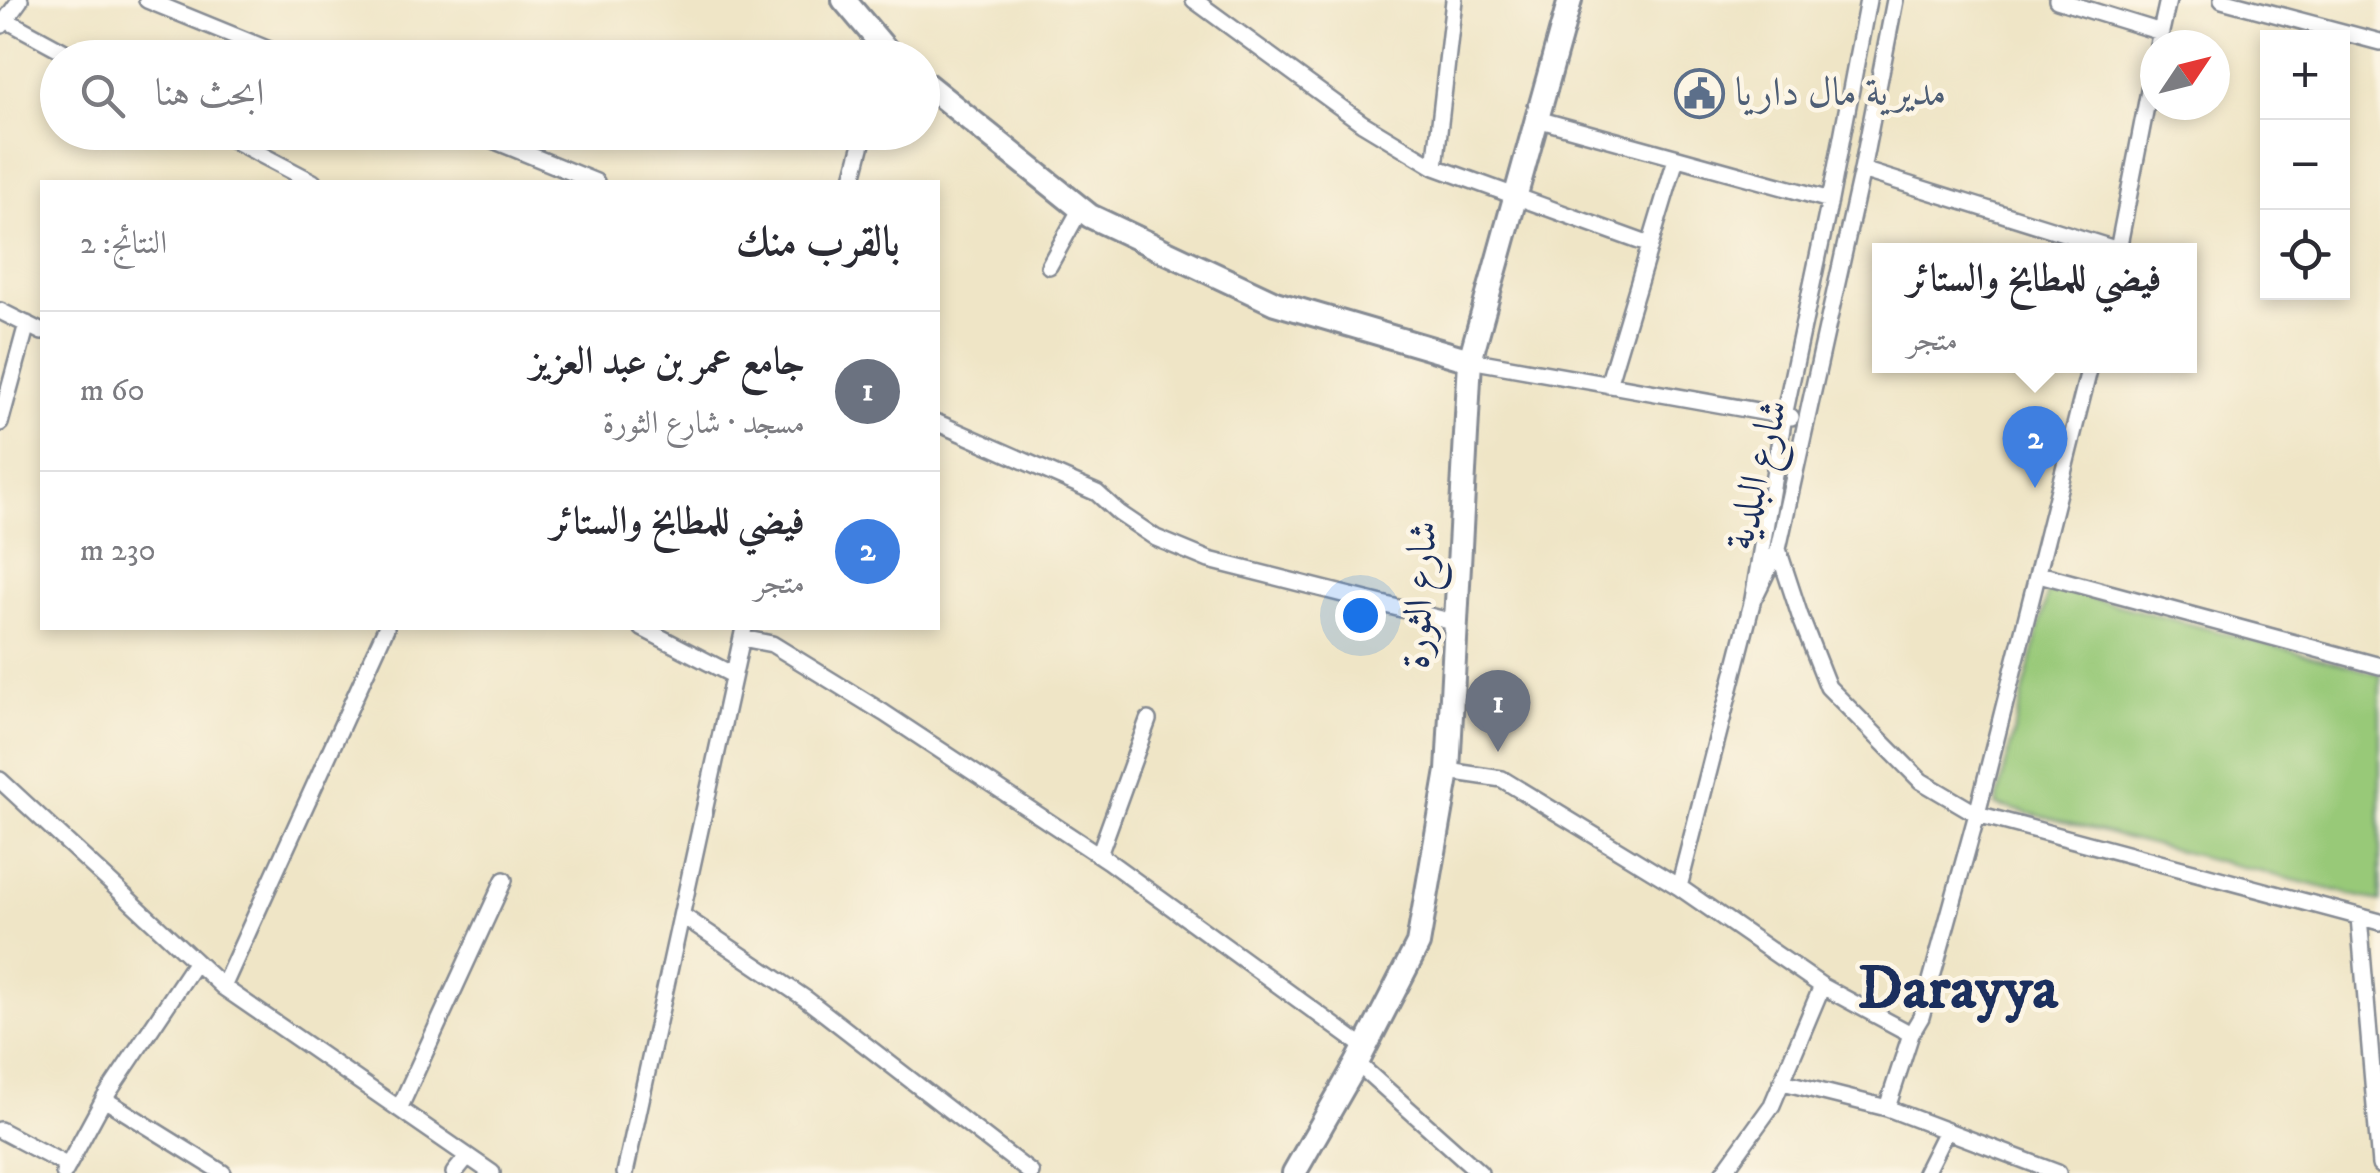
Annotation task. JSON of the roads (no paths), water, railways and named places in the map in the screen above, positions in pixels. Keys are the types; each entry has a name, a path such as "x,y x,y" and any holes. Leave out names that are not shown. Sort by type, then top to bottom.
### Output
{"main road":[{"path":"844,0 878,40"},
{"name":"شارع الثورة","path":"1294,1173 1418,944 1448,771 1470,360 1570,0"},
{"path":"940,95 1090,216 1274,303 1470,360"}],"street":[{"path":"20,0 3,23 40,41"},
{"path":"147,0 244,40"},
{"path":"1435,167 1454,0"},
{"name":"شارع البلدية","path":"1753,599 1784,416 1868,0"},
{"name":"شارع البلدية","path":"1753,599 1778,548 1862,170 1895,0"},
{"path":"2057,0 2140,32"},
{"path":"2161,30 2168,0"},
{"path":"2222,0 2255,4 2380,42"},
{"path":"1202,2 1362,123 1435,167 1650,245"},
{"path":"1536,119 1830,200"},
{"path":"2119,243 2143,120"},
{"path":"252,150 308,180"},
{"path":"517,150 591,180"},
{"path":"853,180 860,150"},
{"path":"1608,385 1676,159"},
{"path":"1862,170 2096,243"},
{"path":"1050,266 1080,208"},
{"path":"0,310 40,331"},
{"path":"0,423 27,324"},
{"path":"1470,360 1805,419"},
{"path":"1887,1108 1911,1034 1921,1017 1978,814 2088,373"},
{"path":"940,425 1097,493 1156,538 1209,560 1457,622"},
{"path":"1778,548 1828,687 1920,781 1978,814 2380,922"},
{"path":"2039,574 2380,666"},
{"path":"1679,886 1753,599"},
{"path":"223,987 385,630"},
{"path":"646,630 734,674"},
{"path":"625,1173 743,633 772,644 1099,855 1361,1055 1480,1173"},
{"path":"1099,855 1148,720"},
{"path":"1448,771 1502,779 1679,886 1822,986 1911,1034"},
{"path":"0,780 223,987 492,1173"},
{"path":"399,1108 504,880"},
{"path":"683,916 806,999 1032,1173"},
{"path":"2359,918 2380,1165"},
{"path":"0,1130 66,1170 104,1098 195,963"},
{"path":"1724,1173 1772,1105 1822,986"},
{"path":"1783,1082 1887,1108 2058,1173"},
{"path":"104,1098 223,1173"},
{"path":"1924,1173 1946,1132"},
{"path":"454,1173 467,1157"}],"place":[{"name":"مديرية مال داريا","path":"1700,94"},
{"name":"فيضي للمطابخ والستائر","path":"2035,488"},
{"name":"جامع عمر بن عبد العزيز","path":"1498,752"}],"district":[{"name":"Darayya","path":"1958,989"}]}
